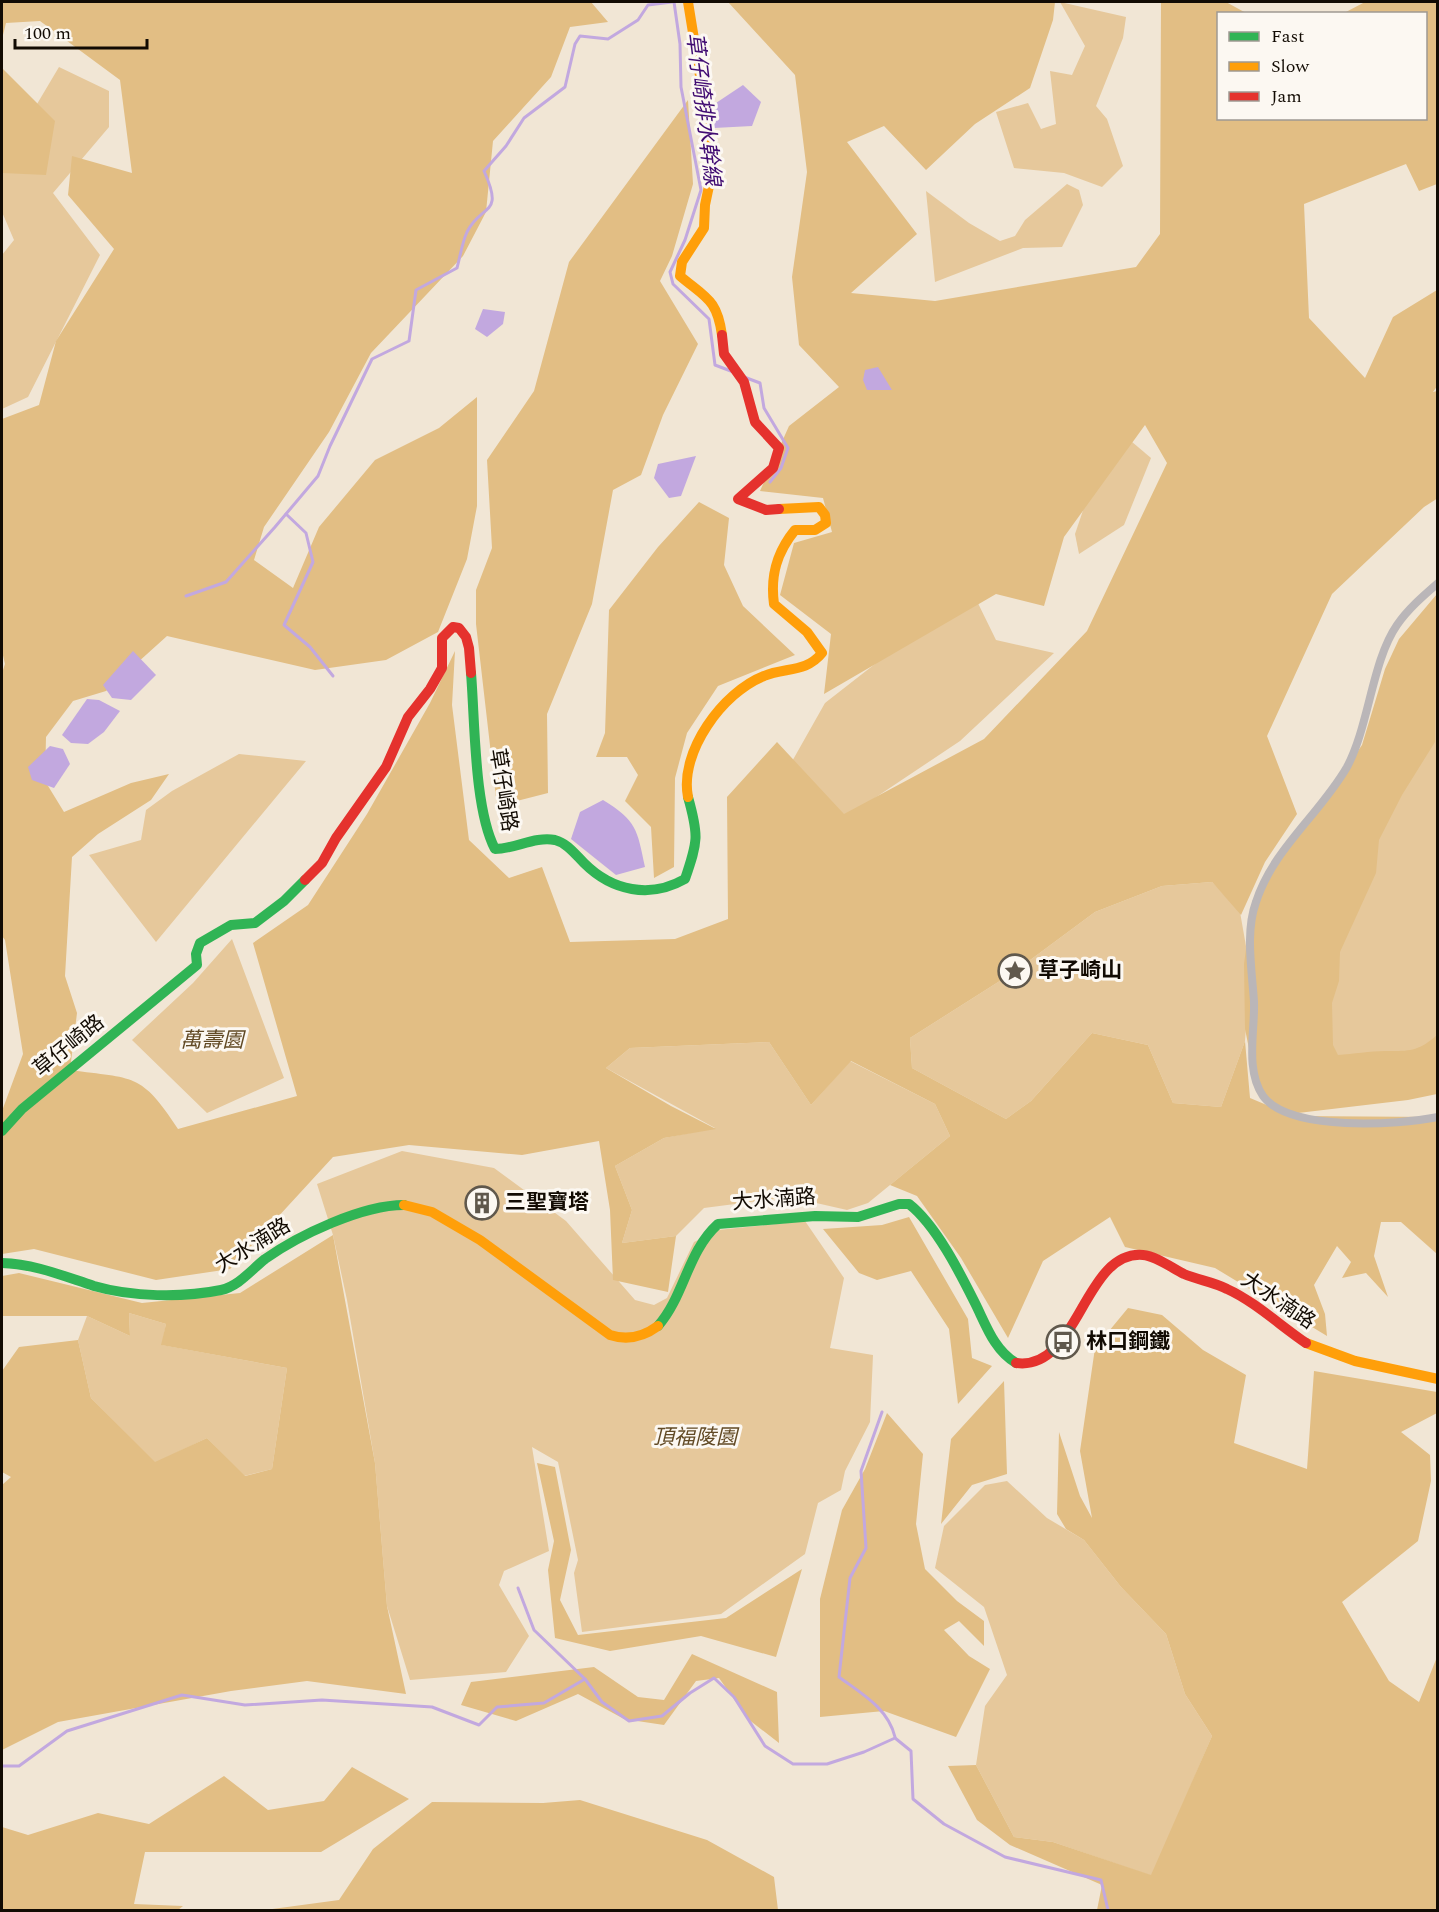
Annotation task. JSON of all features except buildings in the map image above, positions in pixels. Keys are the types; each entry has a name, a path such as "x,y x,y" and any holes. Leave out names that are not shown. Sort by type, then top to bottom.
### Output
{"street":[{"name":"草仔崎路","path":"2,1131 22,1109 197,965 196,954 200,943 231,925 255,923 310,877 386,767 397,738 442,668 442,638 453,627 459,628 466,637 469,648 482,809 487,834 495,849 508,850 555,840 564,844 602,878 619,886 642,892 661,892 685,879 697,839 687,796 687,766 697,742 718,714 758,678 781,669 810,667 817,663 822,653 817,641 774,604 772,581 784,542 795,530 814,530 826,523 825,515 819,507 766,510 738,499 773,468 779,448 755,422 744,382 738,370 724,354 719,313 714,304 680,276 682,261 704,228 705,205 714,162 714,149 704,113 688,2"},
{"path":"1437,583 1412,607 1388,641 1347,766 1289,842 1262,888 1252,919 1251,943 1255,1074 1263,1095 1279,1110 1300,1118 1408,1123 1437,1117"},
{"name":"大水湳路","path":"2,1263 34,1267 106,1289 128,1292 220,1290 241,1281 264,1260 296,1239 353,1218 408,1205 428,1209 464,1230 526,1273 603,1332 619,1338 633,1338 648,1335 660,1325 676,1300 698,1246 718,1224 815,1216 858,1217 899,1204 909,1204 923,1216 975,1303 1000,1352 1017,1363 1040,1360 1055,1347 1113,1263 1128,1256 1144,1255 1191,1277 1228,1289 1310,1346 1355,1361 1437,1379"}],"green space":[{"path":"1060,2 1126,17 1123,38 1096,106 1107,119 1123,166 1102,187 1064,173 1014,168 996,112 1028,103 1041,129 1056,124 1050,71 1072,75 1085,46"},
{"path":"59,67 109,91 109,127 53,193 100,255 28,397 2,409 2,255 14,240 2,212 2,163"},
{"path":"1067,184 1079,190 1083,205 1062,247 1023,248 935,282 926,191 969,223 1000,241 1015,236 1025,220"},
{"path":"1112,425 1151,458 1124,525 1079,554 1075,534"},
{"path":"971,589 996,640 1054,653 960,741 800,848 777,788 825,703"},
{"path":"1437,613 1437,1056 1405,1079 1279,1045"},
{"path":"239,754 306,761 156,942 89,855 141,840 146,810 172,791"},
{"path":"1212,882 1240,912 1250,969 1245,1041 1221,1107 1173,1103 1148,1045 1092,1033 1031,1101 1006,1119 912,1068 910,1038 1014,972 1095,912 1162,886"},
{"name":"萬壽園","path":"232,939 284,1078 207,1113 132,1040 193,983"},
{"path":"769,1042 811,1105 850,1061 935,1104 950,1136 868,1203 847,1210 790,1197 704,1208 676,1236 622,1243 632,1210 615,1166 664,1138 715,1128 606,1068 630,1048"},
{"name":"頂福陵園","path":"402,1151 494,1168 566,1221 635,1300 654,1305 667,1298 694,1242 718,1230 805,1221 844,1278 830,1348 873,1355 870,1422 845,1471 841,1490 818,1503 805,1554 721,1614 582,1632 574,1573 578,1560 558,1462 532,1447 549,1551 504,1571 499,1585 529,1636 506,1672 410,1680 387,1606 375,1463 347,1300 333,1235 317,1184"},
{"path":"129,1313 166,1324 162,1345 287,1368 272,1469 244,1476 207,1438 155,1463 91,1398 78,1340 87,1316 130,1336"},
{"path":"1007,1481 1047,1518 1084,1540 1121,1587 1166,1634 1185,1694 1212,1736 1152,1876 1053,1842 1014,1837 976,1765 985,1706 1007,1675 984,1607 935,1568 944,1526 985,1485"}],"shaded area":[{"path":"2,2 591,2 608,22 570,27 551,77 493,141 486,212 463,256 371,353 329,432 264,527 254,560 293,588 319,527 375,460 439,428 477,397 477,506 467,559 438,632 386,660 315,670 167,636 106,691 73,701 46,737 45,781 64,812 131,783 169,774 151,800 98,834 72,857 65,976 77,1013 70,1070 109,1075 134,1082 155,1097 178,1129 297,1096 253,943 308,905 367,814 430,703 455,651 452,705 469,840 509,878 542,867 570,942 675,939 728,919 727,797 777,742 844,814 984,739 1087,631 1167,463 1145,425 1064,537 1044,606 996,594 824,694 831,634 780,595 794,543 832,532 823,498 760,491 789,426 839,387 799,345 792,277 807,172 795,75 728,2 1055,2 1053,20 1030,88 975,124 926,170 884,126 847,142 917,234 851,293 935,301 1136,267 1160,234 1161,2 1226,2 1244,12 1217,12 1217,120 1427,120 1427,12 1346,12 1365,2 1437,2 1437,184 1419,191 1406,164 1304,204 1309,318 1365,378 1393,317 1437,290 1438,385 1433,392 1437,391 1438,498 1424,507 1332,594 1267,736 1297,814 1265,862 1241,915 1212,882 1162,886 1095,912 1014,972 910,1038 912,1068 1006,1119 1031,1101 1092,1033 1148,1045 1173,1103 1221,1107 1245,1041 1250,1098 1293,1116 1437,1117 1437,1254 1401,1222 1381,1222 1374,1256 1388,1297 1366,1273 1342,1278 1351,1262 1337,1246 1314,1285 1325,1314 1327,1336 1215,1268 1125,1247 1110,1217 1043,1261 1008,1338 961,1258 917,1196 890,1185 950,1136 935,1104 851,1061 811,1105 769,1042 630,1048 606,1068 716,1129 664,1138 615,1166 632,1210 622,1243 676,1236 668,1292 613,1280 610,1210 599,1141 522,1155 409,1145 333,1157 230,1269 156,1280 34,1249 2,1254 2,1111 23,1054 5,940 2,936 2,673 5,664 2,651 2,419 39,405 56,341 114,249 68,195 72,156 132,173 120,80 40,21 6,23 2,39"},
{"path":"2,68 55,121 46,175 2,173"},
{"path":"743,85 761,102 752,126 714,128 710,107"},
{"path":"688,100 693,184 672,256 660,281 698,344 663,415 641,475 613,490 592,604 547,714 548,793 497,806 476,624 476,590 492,548 487,460 534,391 569,262"},
{"path":"483,309 505,312 503,324 487,337 475,329"},
{"path":"878,367 892,390 867,390 863,380 865,370"},
{"path":"696,456 681,496 669,498 654,478 658,464"},
{"path":"699,502 729,518 724,565 743,606 795,655 718,686 687,733 675,778 674,867 654,878 651,827 625,801 638,775 627,757 596,757 605,733 609,610 658,547"},
{"path":"1437,594 1435,742 1402,795 1379,840 1376,873 1340,952 1339,981 1332,1003 1333,1045 1338,1055 1419,1048 1437,1035 1437,1094 1408,1100 1298,1113 1270,1105 1256,1083 1245,1029 1244,964 1251,912 1300,824 1337,782 1362,745 1385,669 1399,639"},
{"path":"133,651 156,675 131,700 112,698 103,685"},
{"path":"87,699 99,700 120,711 104,732 88,744 71,743 62,735"},
{"path":"50,746 63,749 70,764 54,788 32,780 28,767"},
{"path":"603,800 623,814 634,827 645,867 616,875 571,839 580,812"},
{"path":"909,1217 968,1319 972,1358 992,1366 958,1404 949,1329 911,1271 877,1280 859,1273 823,1229 882,1225"},
{"path":"333,1235 375,1463 387,1606 406,1694 307,1681 231,1691 58,1722 2,1750 2,1485 11,1477 2,1472 2,1371 19,1347 78,1340 91,1398 155,1462 207,1438 245,1476 272,1469 287,1368 161,1345 166,1324 129,1313 130,1336 87,1316 2,1316 2,1276 19,1273 142,1303 240,1293"},
{"path":"1128,1308 1162,1315 1203,1350 1246,1375 1234,1443 1307,1469 1314,1371 1437,1392 1437,1413 1401,1432 1430,1455 1431,1481 1418,1541 1342,1602 1389,1681 1419,1702 1437,1657 1437,1910 1097,1910 1102,1885 1010,1845 977,1820 948,1766 976,1765 1014,1837 1053,1842 1151,1875 1212,1736 1185,1694 1166,1634 1121,1587 1084,1540 1066,1529 1057,1514 1059,1432 1080,1496 1092,1518 1080,1451 1095,1348"},
{"path":"1004,1381 1007,1474 972,1485 941,1524 951,1439"},
{"path":"887,1413 923,1454 916,1524 925,1569 957,1601 984,1621 984,1646 959,1621 944,1630 969,1656 990,1669 956,1737 884,1711 820,1717 820,1599 842,1510 865,1469"},
{"path":"537,1463 555,1467 571,1550 560,1600 578,1635 726,1618 802,1569 776,1657 701,1636 610,1651 555,1638 548,1570 554,1541"},
{"path":"692,1654 777,1692 779,1743 748,1719 719,1678 696,1681 664,1725 624,1719 578,1694 516,1721 461,1705 471,1682 594,1667 638,1697 664,1700"},
{"path":"352,1767 409,1799 321,1852 145,1852 134,1904 183,1906 178,1910 2,1910 2,1827 28,1835 98,1813 149,1824 224,1776 268,1810 324,1801"},
{"path":"580,1800 707,1840 774,1877 778,1910 265,1910 339,1900 373,1849 432,1802 543,1803"}],"waterway":[{"path":"186,596 226,582 318,476 372,359 409,341 416,290 457,268 467,232 492,203 490,186 484,171 506,146 524,118 565,87 575,44 580,36 608,39 638,20 648,5 672,2"},
{"name":"草仔崎排水幹線","path":"674,2 680,44 681,87 701,190 685,240 670,272 673,284 709,319 715,365 736,373"},
{"name":"草仔崎排水幹線","path":"744,377 760,383 764,408 788,448 781,468 770,482"},
{"path":"286,514 306,533 313,562 284,625 310,647 333,676"},
{"path":"882,1412 861,1471 866,1548 850,1578 839,1677 873,1702 887,1718 895,1737"},
{"path":"518,1588 534,1630 585,1679"},
{"path":"2,1766 19,1766 67,1731 182,1695 245,1705 322,1700 432,1707 479,1725 497,1707 544,1703 585,1679 602,1702 629,1721 662,1716 690,1693 714,1678 734,1697 765,1746 793,1764 827,1764 864,1752 895,1738 911,1751 913,1799 944,1824 1005,1857 1101,1880 1108,1910"}],"traffic: fast":[{"path":"471,673 479,788 488,832 495,849 540,840 555,840 567,846 595,873 619,886 632,889 658,889 685,879 696,838 688,797"},
{"path":"2,1131 22,1109 197,965 196,954 200,943 231,925 255,923 284,901 305,880"},
{"path":"658,1326 674,1301 699,1247 718,1224 815,1216 858,1217 899,1204 909,1204 929,1224 938,1237 996,1344 1008,1358 1016,1363"},
{"path":"2,1263 37,1268 109,1290 157,1295 206,1293 234,1285 265,1259 313,1231 369,1210 404,1205"}],"traffic: slow":[{"path":"688,2 714,162 705,205 704,228 682,262 680,276 709,300 717,314 722,335"},
{"path":"688,797 687,780 690,761 697,743 720,709 749,684 772,673 802,667 822,653 807,632 774,604 773,583 779,555 795,530 815,530 826,523 825,515 819,507 779,509"},
{"path":"404,1205 432,1212 480,1240 610,1335 623,1338 635,1337 658,1326"},
{"path":"1306,1343 1355,1361 1438,1379"}],"traffic: jam":[{"path":"722,335 724,354 744,382 755,422 779,448 773,468 738,499 766,510 779,509"},
{"path":"305,880 322,863 336,838 386,767 408,717 430,689 442,668 442,638 453,627 459,628 466,637 471,673"},
{"path":"1016,1363 1037,1361 1054,1349 1107,1271 1123,1259 1143,1255 1159,1260 1184,1274 1237,1294 1306,1343"}],"place":[{"name":"草子崎山","path":"1015,971"},
{"name":"三聖寶塔","path":"482,1203"},
{"name":"林口鋼鐵","path":"1063,1342"}]}
